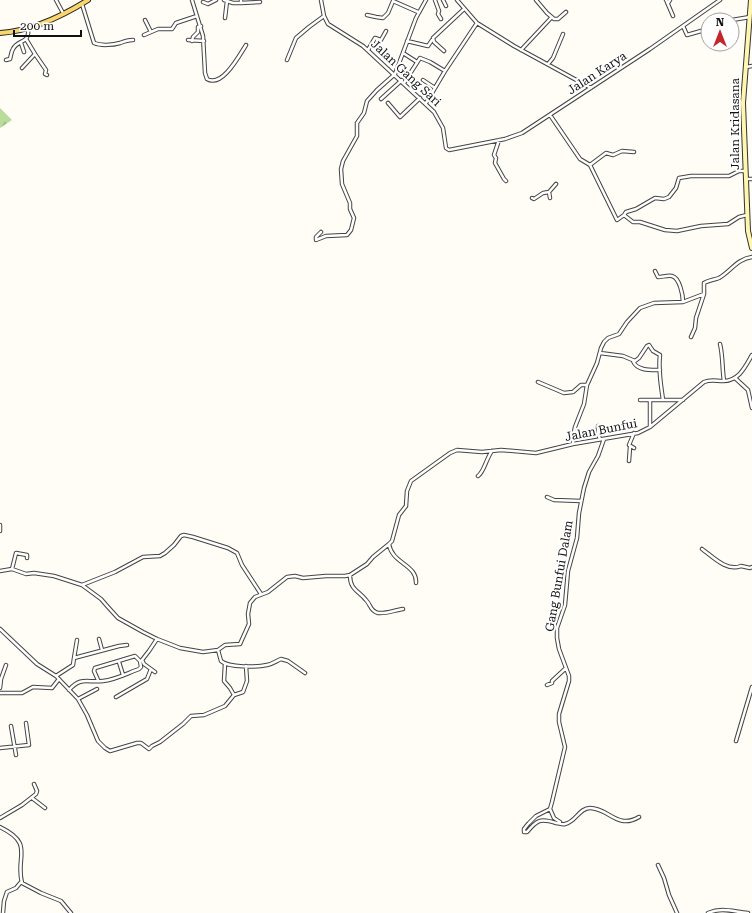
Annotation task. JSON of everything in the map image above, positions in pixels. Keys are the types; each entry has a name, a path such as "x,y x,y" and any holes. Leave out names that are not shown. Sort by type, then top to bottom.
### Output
{"main road":[{"path":"0,32 28,29 63,14 88,0"}],"street":[{"path":"56,0 63,14"},
{"path":"192,0 201,26 204,41 205,74 207,79 211,81 218,79 229,70 246,45"},
{"path":"202,2 208,4 216,0"},
{"path":"287,60 296,38 324,16 321,0"},
{"path":"321,232 316,237 316,240 326,236 347,235 351,230 354,218 350,209 350,203 343,188 341,169 347,152 357,136 357,123 364,113 366,102 395,74 418,12 426,0"},
{"path":"435,0 439,11 438,14 441,18"},
{"path":"443,0 446,6"},
{"path":"457,0 477,23 521,50 591,88"},
{"path":"536,0 551,18 555,20 566,12"},
{"name":"Jalan Karya","path":"476,144 499,140 522,133 720,0"},
{"name":"Jalan Kridasana","path":"751,0 745,67 743,114 748,234 752,248"},
{"path":"225,18 225,1 233,4 241,2 260,2"},
{"path":"367,15 376,18 383,18 388,13 393,1 418,12"},
{"path":"668,1 673,16"},
{"path":"82,4 94,43 106,44 133,40"},
{"path":"407,41 428,46 440,30 464,9"},
{"path":"144,35 160,28 172,29 176,23 197,16"},
{"name":"Jalan Gang Sari","path":"324,16 327,23 368,50 426,103 438,117 443,128 447,149 476,144"},
{"path":"740,18 750,17"},
{"path":"521,50 551,18"},
{"path":"145,20 150,32"},
{"path":"426,103 477,23"},
{"path":"192,41 193,37 197,34 198,27 201,26"},
{"path":"683,26 687,36 700,32"},
{"path":"6,60 10,58 14,48 26,39 28,29"},
{"path":"368,50 375,38 381,40 386,31"},
{"path":"548,64 553,58 563,34"},
{"path":"26,39 46,70 45,74 47,75"},
{"path":"188,40 204,41"},
{"path":"433,40 444,51"},
{"path":"21,43 24,52"},
{"path":"747,46 752,46"},
{"path":"403,53 417,62"},
{"path":"22,68 35,54"},
{"path":"381,99 403,81 419,58 425,59 445,71"},
{"path":"745,67 752,66"},
{"path":"423,80 435,88"},
{"path":"388,103 400,117 420,98"},
{"path":"550,115 580,159 590,165 616,220 626,212 636,209 655,198 664,199 669,197 676,188 678,178 729,176 739,171 745,171"},
{"path":"499,140 494,155 496,158 495,163 506,181"},
{"path":"590,165 609,153 613,155 622,151 634,152"},
{"path":"746,179 752,179"},
{"path":"532,198 534,199 543,193 549,192 556,184"},
{"path":"549,192 550,198"},
{"path":"624,215 633,222 640,222 665,230 677,231 701,226 728,224 739,217 747,215"},
{"path":"691,337 695,328 696,318 704,294 704,284 718,278 740,261 752,257"},
{"path":"655,271 658,277 671,276 674,278 682,293 683,302"},
{"path":"573,444 574,430 584,404 587,385 604,342 619,334 627,322 640,308 654,303 683,302 704,294"},
{"path":"720,344 723,356 722,367 724,381"},
{"path":"633,361 639,358 649,345 653,351 660,355 660,379 663,400"},
{"path":"600,353 623,356 633,361 635,365 645,369 660,370"},
{"path":"752,355 744,369 735,378 748,390 752,408"},
{"name":"Jalan Bunfui","path":"389,544 393,538 399,515 406,506 407,491 411,481 450,453 457,450 474,452 509,450 536,453 573,444 634,434 650,427 704,382 709,380 724,381 735,378"},
{"path":"538,382 564,393 573,392 582,385 587,385"},
{"path":"640,400 683,400"},
{"path":"650,400 650,427"},
{"path":"598,426 598,437 600,439"},
{"path":"629,461 630,443 634,434"},
{"name":"Gang Bunfui Dalam","path":"550,809 565,747 565,741 559,722 559,714 570,681 559,649 557,628 565,605 568,571 577,538 581,501 588,475 595,463 604,439"},
{"path":"630,446 634,448"},
{"path":"478,476 481,474 492,451"},
{"path":"547,497 554,500 581,501"},
{"path":"0,525 0,531"},
{"path":"82,585 115,572 142,557 160,556 174,546 181,536 184,535 193,536 228,548 237,553 242,565 261,594"},
{"path":"0,571 12,569 26,574 54,576 82,585 101,599 118,618 157,639 180,648 203,652 218,650 225,645 238,644 241,642 249,624 249,605 255,597 268,592 287,576 313,578 350,575 367,564 389,544 390,550 397,560 407,565 415,575 416,583"},
{"path":"702,550 730,568 737,568 741,566 748,568 752,567"},
{"path":"12,569 16,553 27,555 27,558"},
{"path":"350,575 350,581 354,589 367,600 373,612 380,613 403,609"},
{"path":"0,629 37,664 56,676 78,699 90,720 98,741 107,750 112,751 137,743 141,743 149,749 183,724 191,716 204,715 225,706 234,695 243,692 248,677 246,666"},
{"path":"99,639 102,650"},
{"path":"69,690 75,683 80,681 104,681 139,669 141,660 157,639"},
{"path":"56,676 73,665 77,640"},
{"path":"74,658 126,645"},
{"path":"218,650 221,661 225,664 246,666 266,665 275,663 281,659 288,661 305,673"},
{"path":"98,680 94,671 95,668 135,656 155,672"},
{"path":"119,662 123,675"},
{"path":"225,664 224,681 234,695"},
{"path":"0,688 1,679 6,665"},
{"path":"547,685 552,683 552,681 566,668"},
{"path":"116,697 147,679 151,669"},
{"path":"0,693 22,693 33,687 52,688 59,679"},
{"path":"736,741 752,687"},
{"path":"78,699 97,690"},
{"path":"0,748 29,745 26,723"},
{"path":"11,726 16,755"},
{"path":"0,818 32,798 37,793 34,784"},
{"path":"32,798 45,808"},
{"path":"563,825 554,818 550,809 536,816 524,829 524,832 527,832 536,822 542,820 563,825 588,808 597,809 612,818 619,820 634,820 639,817"},
{"path":"0,827 11,833 20,842 22,848 21,882 16,888 7,892 4,901 3,913"},
{"path":"658,866 677,913"},
{"path":"21,882 41,893 61,901 71,913"},
{"path":"708,913 715,910 724,910 748,913"}],"green space":[{"path":"0,108 12,120 0,128"}]}
